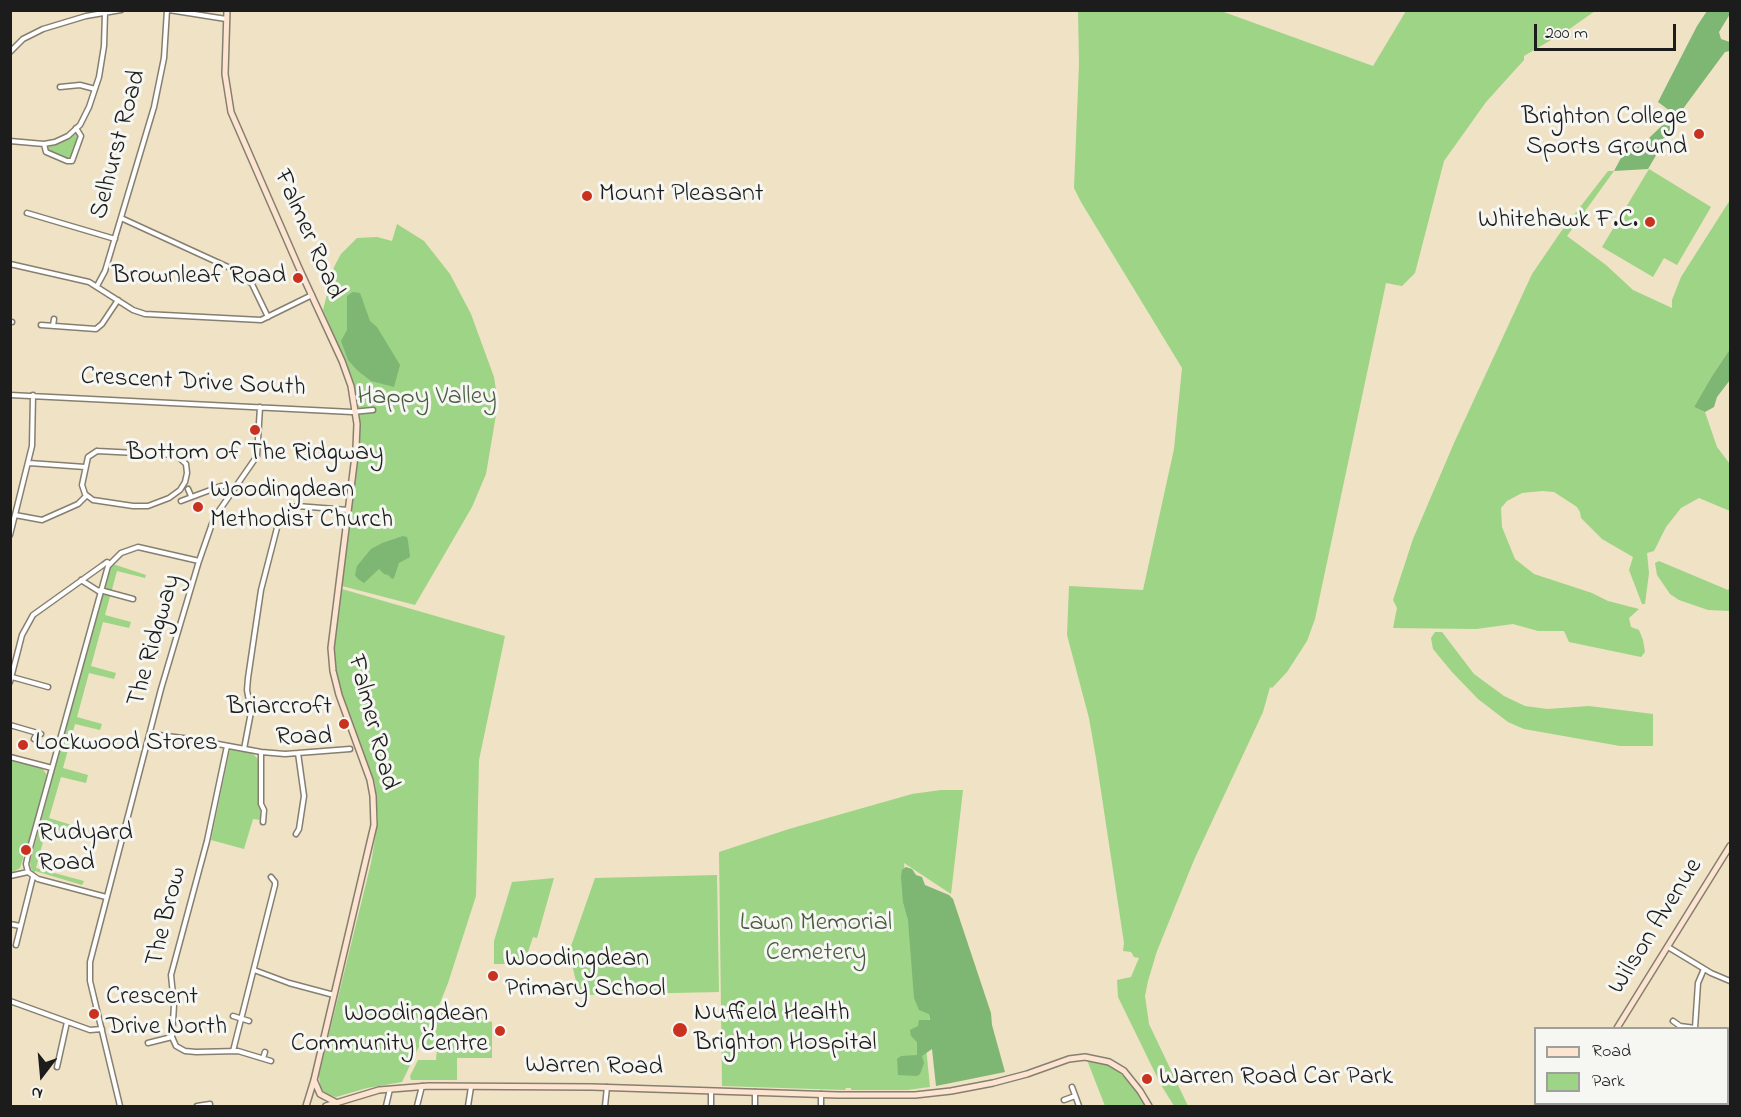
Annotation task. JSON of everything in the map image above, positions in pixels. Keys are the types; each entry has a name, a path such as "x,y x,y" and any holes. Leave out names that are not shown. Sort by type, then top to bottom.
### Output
{"main road":[{"name":"Falmer Road","path":"227,10 225,88 231,112 347,373 355,412 357,437 334,614 331,659 339,695 370,780 374,816 369,846 306,1107"},
{"name":"Wilson Avenue","path":"1618,1027 1731,846"},
{"name":"Warren Road","path":"326,1107 390,1089 422,1086 608,1087 895,1095 951,1091 1012,1079 1072,1058 1090,1057 1109,1062 1124,1071 1149,1107"},
{"path":"314,1080 315,1087 320,1094 337,1103"}],"street":[{"path":"10,52 23,39 43,29 121,10"},
{"path":"168,10 225,20"},
{"name":"Selhurst Road","path":"97,286 103,277 159,89 166,44 168,10"},
{"path":"10,141 44,144 64,138 86,115 104,51 105,13"},
{"path":"60,87 80,85 95,89"},
{"path":"44,144 48,152 72,161 81,136 76,128"},
{"path":"27,213 39,214 114,239"},
{"path":"121,218 241,273 252,284 268,317"},
{"path":"10,264 86,281 133,310 145,314 256,321 312,295"},
{"path":"41,325 96,329 118,300"},
{"path":"53,326 54,319"},
{"name":"Crescent Drive South","path":"10,395 355,412 373,410"},
{"path":"10,535 32,446 33,395"},
{"name":"The Ridgway","path":"120,1107 89,973 106,897 199,561 214,518 257,456 260,407"},
{"path":"97,452 167,454 182,458 186,464 187,473 184,486 164,501 148,506 133,506 101,502 86,496 82,484 85,468 90,454 97,452"},
{"path":"29,463 85,468"},
{"path":"181,501 221,486 226,486 232,491"},
{"path":"188,489 191,496"},
{"path":"15,515 42,520 75,505 86,496"},
{"path":"244,749 251,712 247,690 248,678 261,590 279,520 285,511 298,506 348,510"},
{"path":"106,897 33,877 28,872 27,861 100,591 110,564 124,551 138,547 199,561"},
{"path":"48,687 11,680 22,635 30,619 39,610 107,562 110,564"},
{"path":"81,580 100,591 133,599"},
{"path":"10,725 39,733 34,739"},
{"path":"150,734 285,754 350,749"},
{"name":"The Brow","path":"172,1038 174,1005 171,975 207,841 227,746"},
{"path":"261,752 261,804 267,810 263,822"},
{"path":"296,834 299,829 304,796 297,753"},
{"path":"10,756 52,768"},
{"path":"10,876 28,872"},
{"path":"16,945 33,877"},
{"path":"232,1051 276,883 271,877"},
{"path":"10,924 20,926"},
{"path":"1668,946 1704,969 1731,981"},
{"path":"1695,1027 1698,982 1704,969"},
{"path":"254,970 334,995"},
{"path":"10,1001 90,1030 102,1029"},
{"path":"233,1016 249,1021"},
{"path":"1673,1021 1681,1027"},
{"path":"57,1067 67,1022"},
{"path":"148,1042 172,1038 176,1046 185,1051 232,1051 272,1061"},
{"path":"263,1058 265,1052"},
{"path":"417,1107 422,1086"},
{"path":"468,1107 471,1086"},
{"path":"605,1107 608,1087"},
{"path":"1072,1088 1079,1107"},
{"path":"386,1107 390,1089"},
{"path":"711,1091 711,1107"},
{"path":"755,1092 755,1107"},
{"path":"821,1094 821,1107"},
{"path":"1065,1098 1075,1096"},
{"path":"197,1107 210,1104"}],"green space":[{"path":"1078,11 1221,11 1373,66 1406,11 1595,11 1524,56 1524,60 1486,102 1444,161 1415,273 1402,286 1386,283 1315,619 1307,641 1287,672 1272,688 1270,687 1263,712 1194,860 1157,951 1148,981 1145,996 1149,1024 1188,1106 1174,1106 1161,1085 1118,997 1117,980 1131,977 1139,958 1134,957 1131,952 1123,951 1124,943 1089,718 1067,635 1069,586 1143,590 1174,449 1182,368 1074,188 1079,64"},
{"path":"1707,11 1730,11 1719,32 1721,39 1730,42 1730,51 1725,52 1685,106 1648,169 1614,171 1621,158 1649,138 1674,114 1658,102"},
{"path":"77,133 79,135 69,160 47,150 47,147 69,139"},
{"path":"1649,169 1711,207 1677,265 1664,258 1653,277 1602,247"},
{"path":"1608,171 1614,171 1567,236 1606,265 1633,290 1672,308 1672,300 1681,277 1730,200 1730,349 1694,407 1705,412 1717,447 1730,464 1730,511 1699,498 1681,508 1666,527 1654,551 1647,553 1649,573 1645,604 1642,604 1629,570 1633,557 1602,539 1581,518 1577,507 1554,492 1542,491 1522,493 1507,501 1501,508 1502,527 1515,559 1534,574 1592,593 1608,601 1639,609 1629,618 1631,627 1639,630 1643,640 1645,652 1641,657 1569,642 1564,631 1538,631 1513,624 1476,629 1393,628 1397,608 1393,600 1413,539 1454,443 1532,274 1560,233"},
{"name":"Happy Valley","path":"397,224 424,241 450,274 471,314 494,377 498,403 486,474 472,507 415,605 342,586 358,461 360,420 352,378 323,310 334,267 341,254 357,238 377,237 392,241"},
{"path":"353,292 360,293 370,321 377,327 400,365 394,387 371,381 348,360 341,341 347,330 347,296"},
{"path":"1730,349 1730,380 1717,397 1714,407 1705,412 1694,407 1712,376"},
{"path":"403,536 407,537 410,557 399,563 394,578 392,579 379,569 364,583 358,579 355,575 357,566 371,549"},
{"path":"1659,561 1728,590 1730,587 1730,611 1708,610 1679,600 1670,594 1657,575 1655,563"},
{"path":"113,564 146,575 145,578 117,571 105,615 131,622 129,628 103,622 91,666 116,673 114,679 89,673 77,717 102,724 100,730 75,724 63,768 88,775 86,783 61,777 49,818 75,826 73,834 47,827 36,868 84,881 82,885 35,871 34,873 30,862 108,572"},
{"path":"342,589 505,636 479,760 476,896 448,983 402,1082 367,1088 336,1097 322,1090 319,1075 371,863 378,821 375,784 346,709 335,668 333,650"},
{"path":"1435,632 1442,632 1474,674 1504,696 1525,706 1547,709 1589,706 1653,714 1653,746 1620,746 1524,729 1508,722 1478,699 1433,649 1431,638"},
{"path":"230,749 252,753 258,759 261,820 253,819 244,849 211,840"},
{"path":"10,759 42,768 47,775 27,852 25,852 20,868 11,873"},
{"name":"Lawn Memorial Cemetery","path":"963,790 951,894 904,863 909,912 929,1014 931,1036 925,1037 930,1087 907,1090 851,1090 851,1088 846,1088 845,1090 722,1086 719,852 789,829 912,794"},
{"path":"906,867 922,877 925,885 953,899 991,1013 1005,1072 936,1086 932,1049 922,1056 924,1063 920,1074 917,1076 898,1075 897,1059 901,1056 917,1055 917,1042 911,1036 910,1030 918,1026 919,1020 930,1020 929,1014 919,1010 914,998 908,920 903,902 901,877 902,870"},
{"path":"717,875 719,992 582,995 569,952 595,878"},
{"path":"554,878 537,938 533,937 524,964 494,964 494,941 512,882"},
{"path":"443,1007 447,1007 450,1012 472,1012 472,1017 488,1017 488,1021 492,1022 492,1058 457,1058 457,1080 411,1080 410,1076 418,1060 436,1060 437,1049 423,1049"},
{"path":"1087,1060 1106,1064 1119,1072 1137,1091 1146,1106 1105,1106"}],"place":[{"name":"Brighton College Sports Ground","path":"1699,134"},
{"name":"Mount Pleasant","path":"587,196"},
{"name":"Whitehawk F.C.","path":"1650,222"},
{"name":"Brownleaf Road","path":"298,278"},
{"name":"Bottom of The Ridgway","path":"255,430"},
{"name":"Woodingdean Methodist Church","path":"198,507"},
{"name":"Briarcroft Road","path":"344,724"},
{"name":"Lockwood Stores","path":"23,745"},
{"name":"Rudyard Road","path":"26,850"},
{"name":"Woodingdean Primary School","path":"493,976"},
{"name":"Crescent Drive North","path":"94,1014"},
{"name":"Nuffield Health Brighton Hospital","path":"680,1030"},
{"name":"Woodingdean Community Centre","path":"500,1031"},
{"name":"Warren Road Car Park","path":"1147,1079"}]}
